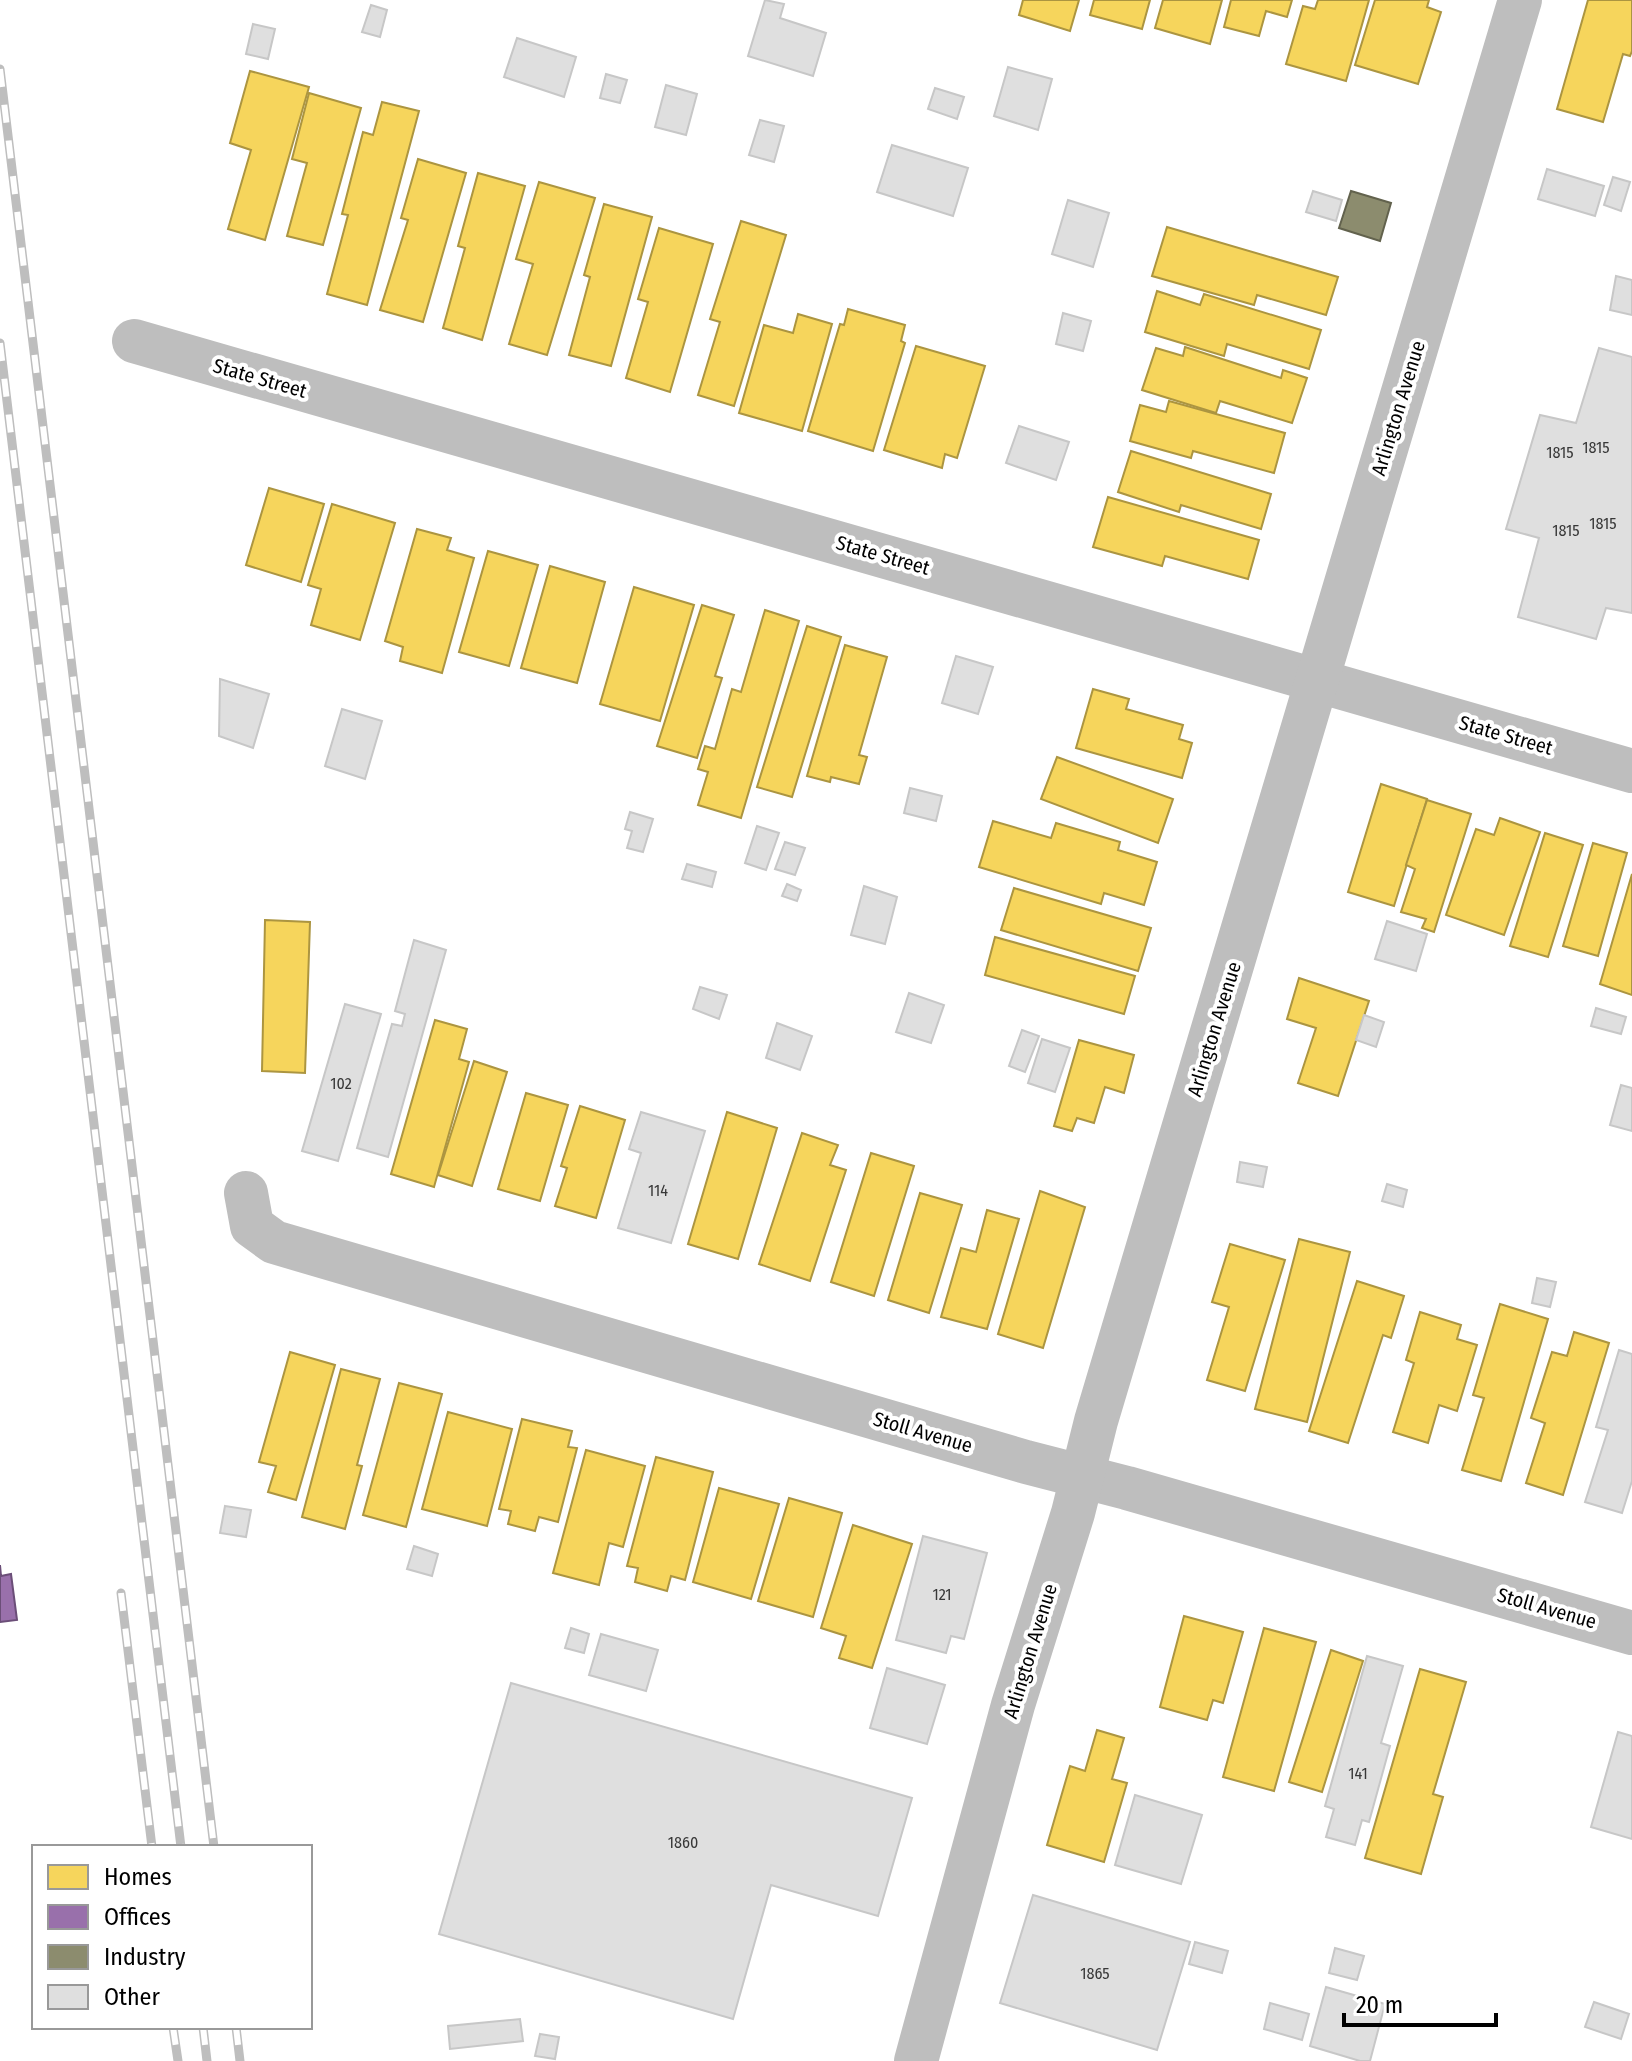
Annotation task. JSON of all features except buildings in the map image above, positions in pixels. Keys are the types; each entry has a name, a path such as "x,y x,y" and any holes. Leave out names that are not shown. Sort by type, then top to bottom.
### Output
{"street":[{"name":"Arlington Avenue","path":"916,2061 1013,1705 1083,1476 1105,1391 1520,0"},
{"name":"State Street","path":"134,341 1632,771"},
{"name":"Stoll Avenue","path":"246,1193 252,1226 274,1242 1026,1462 1632,1633"}],"railway":[{"path":"0,69 214,1845"},
{"path":"0,343 181,1845"},
{"path":"121,1593 152,1845"},
{"path":"173,2029 178,2061"},
{"path":"203,2029 207,2061"},
{"path":"236,2029 240,2061"}]}
